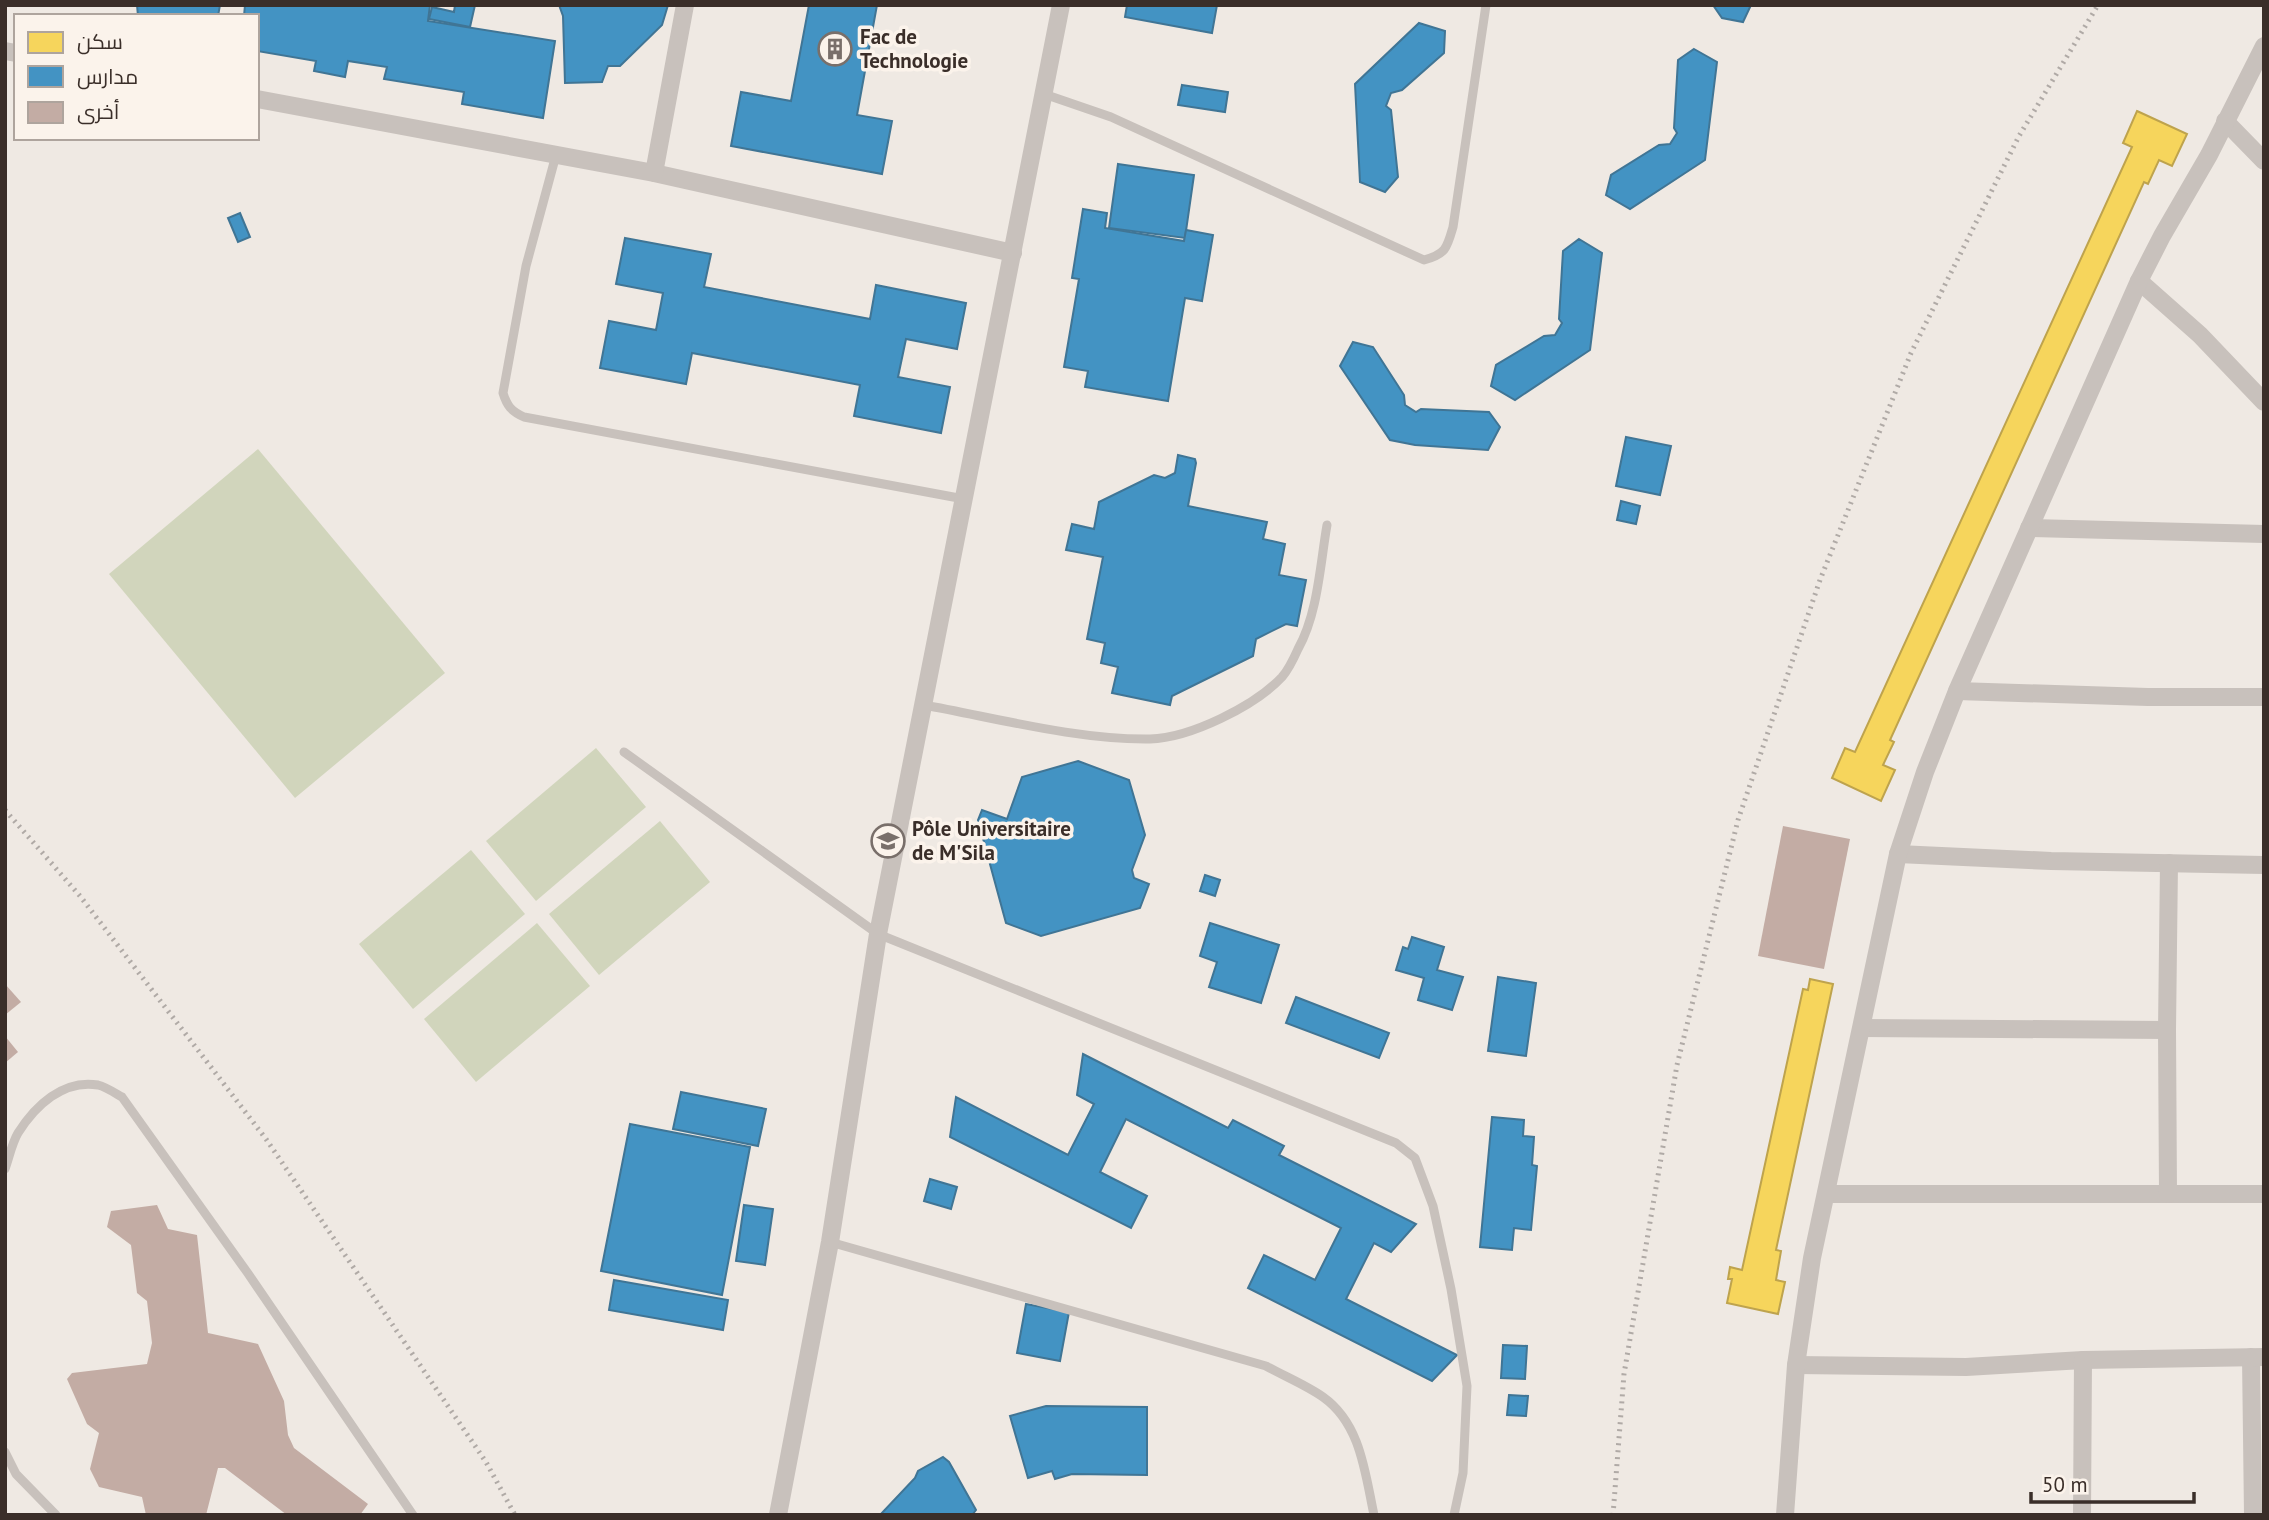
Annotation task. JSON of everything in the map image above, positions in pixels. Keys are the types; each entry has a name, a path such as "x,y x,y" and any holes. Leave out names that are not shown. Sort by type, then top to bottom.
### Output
{"street":[{"path":"654,173 685,5"},
{"path":"778,1515 830,1242 878,934 1060,5"},
{"path":"1785,1515 1796,1365 1812,1258 1898,855 1925,772 1957,691 2140,281 2264,46"},
{"path":"259,99 654,173 1013,253"},
{"path":"2225,121 2264,160"},
{"path":"2140,281 2200,335 2264,402"},
{"path":"2029,528 2264,534"},
{"path":"1957,691 2148,697 2264,697"},
{"path":"1898,855 2264,865"},
{"path":"2168,1194 2166,1030 2169,863"},
{"path":"1862,1028 2166,1030"},
{"path":"1826,1194 2264,1194"},
{"path":"1796,1365 1966,1367 2083,1360 2258,1357 2258,1485 2253,1515"},
{"path":"2082,1515 2083,1360"}],"lane":[{"path":"1044,94 1111,117 1424,260 1437,257 1447,249 1486,5"},
{"path":"556,155 526,266 503,393 506,404 512,411 524,417 964,499"},
{"path":"924,705 1097,737 1153,739 1188,731 1223,717 1259,698 1284,675 1300,646 1312,607 1327,525"},
{"path":"624,751 878,934 1396,1143 1415,1158 1433,1206 1451,1289 1467,1387 1463,1473 1454,1515"},
{"path":"5,1169 17,1135 40,1104 62,1090 82,1084 101,1086 122,1097 247,1272 413,1515"},
{"path":"830,1242 1266,1366 1325,1398 1347,1423 1359,1443 1374,1515"},
{"path":"5,1452 16,1474 56,1515"}],"green space":[{"path":"258,449 445,673 295,798 109,574"},
{"path":"596,748 646,807 536,901 486,841"},
{"path":"660,821 710,882 599,975 549,914"},
{"path":"471,850 525,914 413,1009 359,944"},
{"path":"537,923 590,986 476,1082 424,1019"}],"building: سكن":[{"path":"2137,111 2187,134 2172,166 2159,160 2148,184 2144,182 1890,740 1894,742 1883,765 1895,770 1881,801 1832,778 1845,748 1855,752 2132,147 2123,143"},
{"path":"1810,979 1833,984 1776,1250 1781,1251 1776,1280 1785,1282 1778,1314 1727,1303 1732,1279 1728,1279 1730,1267 1742,1270 1803,989 1808,990"}],"building: مدارس":[{"path":"137,5 220,5 218,14 138,14"},
{"path":"245,5 430,5 428,21 555,41 543,118 462,104 464,92 384,79 387,67 348,61 345,77 314,71 316,61 259,51 259,14 244,14"},
{"path":"455,5 475,5 470,27 429,19 432,7 454,12"},
{"path":"559,5 668,5 662,25 620,66 608,66 602,82 565,83 563,16"},
{"name":"Fac de Technologie","path":"809,5 877,5 857,115 892,121 882,174 731,146 741,92 791,101"},
{"path":"1127,5 1217,5 1212,33 1125,17"},
{"path":"1713,5 1751,5 1743,22 1722,18"},
{"path":"1419,23 1445,31 1444,53 1402,90 1391,93 1386,106 1391,110 1398,177 1385,192 1360,182 1355,84"},
{"path":"1694,49 1717,62 1705,160 1630,209 1606,195 1611,175 1659,145 1670,144 1677,133 1674,128 1678,60"},
{"path":"1182,85 1228,92 1225,112 1178,105"},
{"path":"1118,164 1194,175 1185,238 1109,228"},
{"path":"1083,209 1107,213 1105,228 1184,241 1186,230 1213,235 1202,301 1185,298 1168,401 1085,387 1088,371 1064,367 1079,279 1072,278"},
{"path":"240,213 250,237 238,242 228,218"},
{"path":"625,238 711,254 704,287 870,319 876,285 966,303 957,349 906,339 898,377 950,387 941,433 854,416 860,385 692,353 686,384 600,368 609,321 656,330 663,293 616,284"},
{"path":"1579,239 1602,253 1590,350 1515,400 1491,386 1496,365 1544,336 1555,335 1562,323 1559,319 1563,251"},
{"path":"1353,342 1373,347 1404,395 1405,405 1416,412 1421,409 1489,412 1500,427 1488,450 1415,445 1390,440 1340,366"},
{"path":"1626,437 1671,446 1660,495 1616,486"},
{"path":"1178,455 1195,459 1196,463 1188,506 1267,522 1263,539 1285,544 1279,575 1306,580 1297,626 1286,624 1256,639 1253,656 1172,696 1170,705 1112,693 1118,667 1101,663 1105,643 1087,639 1103,557 1066,550 1072,524 1094,529 1099,502 1154,475 1165,478 1175,473"},
{"path":"1621,501 1640,506 1636,524 1617,520"},
{"path":"1078,761 1129,780 1145,835 1132,870 1134,878 1149,884 1140,908 1041,936 1006,923 978,820 982,810 1007,819 1022,777"},
{"path":"1205,875 1220,880 1215,896 1200,891"},
{"path":"1210,923 1279,945 1261,1003 1209,987 1217,962 1200,956"},
{"path":"1412,937 1444,947 1437,970 1463,977 1452,1010 1418,1000 1424,978 1396,970 1403,947 1408,949"},
{"path":"1498,977 1536,983 1526,1056 1488,1051"},
{"path":"1296,997 1389,1033 1379,1058 1286,1023"},
{"path":"1083,1054 1228,1128 1233,1120 1284,1146 1279,1155 1416,1224 1391,1252 1374,1243 1346,1299 1457,1355 1432,1381 1248,1288 1264,1255 1315,1280 1341,1228 1126,1119 1100,1172 1147,1196 1131,1228 950,1137 956,1097 1068,1155 1094,1104 1077,1095"},
{"path":"681,1092 766,1109 758,1146 673,1129"},
{"path":"1492,1117 1524,1120 1523,1136 1534,1137 1532,1165 1537,1166 1531,1230 1514,1228 1512,1250 1480,1247"},
{"path":"630,1124 750,1147 722,1295 601,1271"},
{"path":"930,1179 957,1187 951,1209 924,1201"},
{"path":"744,1205 773,1209 765,1265 736,1261"},
{"path":"614,1280 728,1300 723,1330 609,1310"},
{"path":"1026,1304 1069,1312 1060,1361 1017,1353"},
{"path":"1503,1345 1527,1346 1525,1379 1501,1378"},
{"path":"1509,1395 1528,1396 1526,1416 1507,1415"},
{"path":"1046,1406 1147,1407 1147,1475 1072,1474 1055,1479 1052,1471 1028,1478 1010,1416"},
{"path":"943,1457 949,1462 976,1510 972,1515 880,1515 915,1478 918,1471"}],"building: أخرى":[{"path":"1783,826 1850,839 1824,969 1758,956"},
{"path":"5,984 21,1002 5,1015"},
{"path":"5,1036 18,1052 5,1063"},
{"path":"157,1205 168,1229 197,1235 208,1333 258,1344 284,1401 288,1435 294,1448 368,1504 360,1515 287,1515 225,1468 218,1468 206,1515 146,1515 142,1497 99,1487 90,1469 99,1433 87,1424 67,1379 72,1373 147,1364 152,1343 147,1301 137,1293 131,1245 107,1227 111,1211"}],"railway":[{"path":"1613,1515 1624,1374 1677,1065 1738,820 1820,580 1911,353 2019,136 2098,5"},
{"path":"5,810 80,896 266,1139 486,1462 515,1515"}],"place":[{"name":"Fac de Technologie","path":"835,49"},
{"name":"Pôle Universitaire de M'Sila","path":"888,841"}]}
